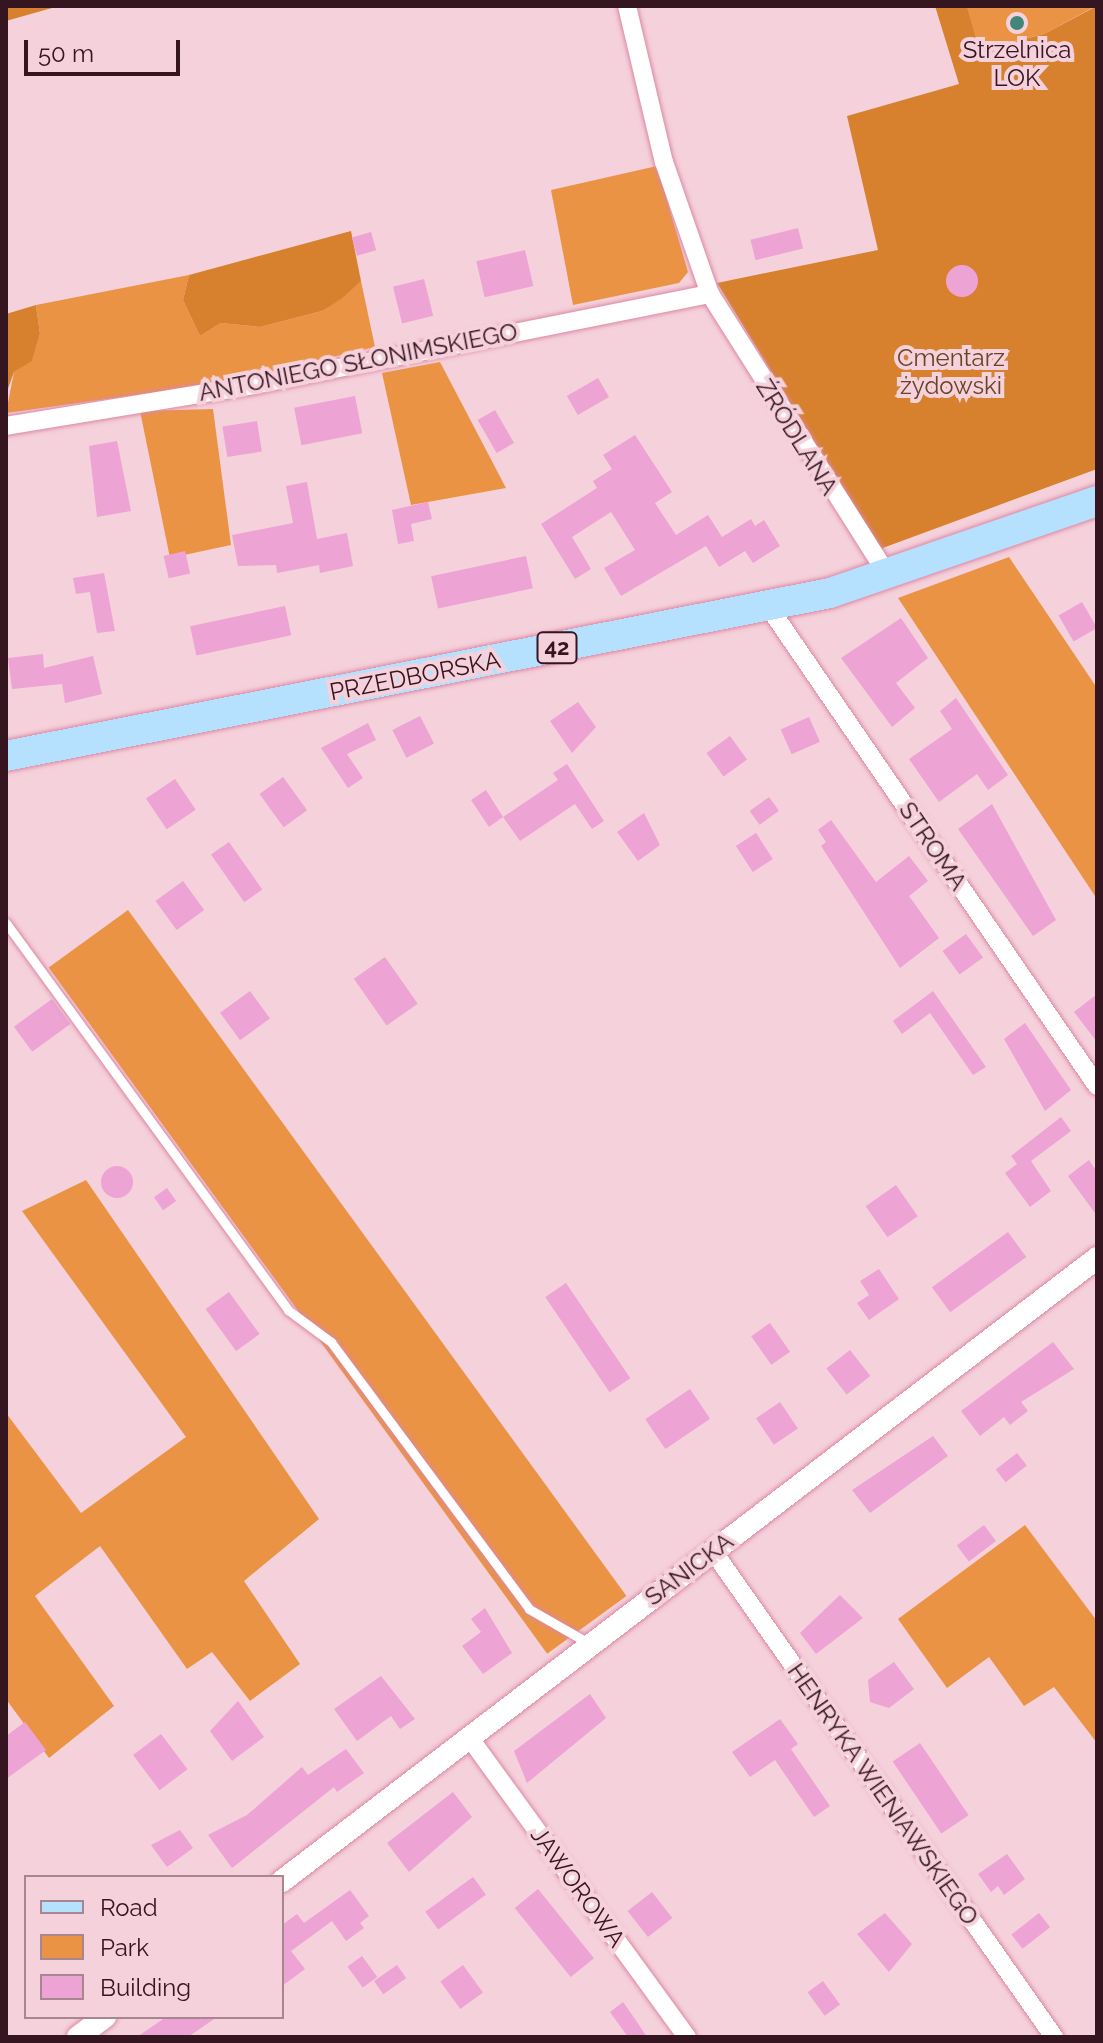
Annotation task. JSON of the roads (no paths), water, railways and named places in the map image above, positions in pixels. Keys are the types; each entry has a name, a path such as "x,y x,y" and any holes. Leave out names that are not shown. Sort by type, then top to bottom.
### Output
{"main road":[{"name":"PRZEDBORSKA","path":"6,756 768,606 889,577 1097,501"}],"street":[{"name":"ŹRÓDLANA","path":"627,6 664,162 710,294 889,577"},
{"name":"ANTONIEGO SŁONIMSKIEGO","path":"6,426 254,385 710,294"},
{"name":"STROMA","path":"768,606 1097,1086"},
{"name":"SANICKA","path":"284,1879 1097,1258"},
{"name":"HENRYKA WIENIAWSKIEGO","path":"713,1551 1054,2037"},
{"name":"JAWOROWA","path":"469,1737 687,2037"},
{"path":"78,2037 102,2019"}],"lane":[{"path":"6,923 288,1310 331,1342 529,1609 590,1644"}],"place":[{"name":"Strzelnica LOK","path":"1017,23"}],"park label":[{"name":"Cmentarz żydowski","path":"951,372"}]}
